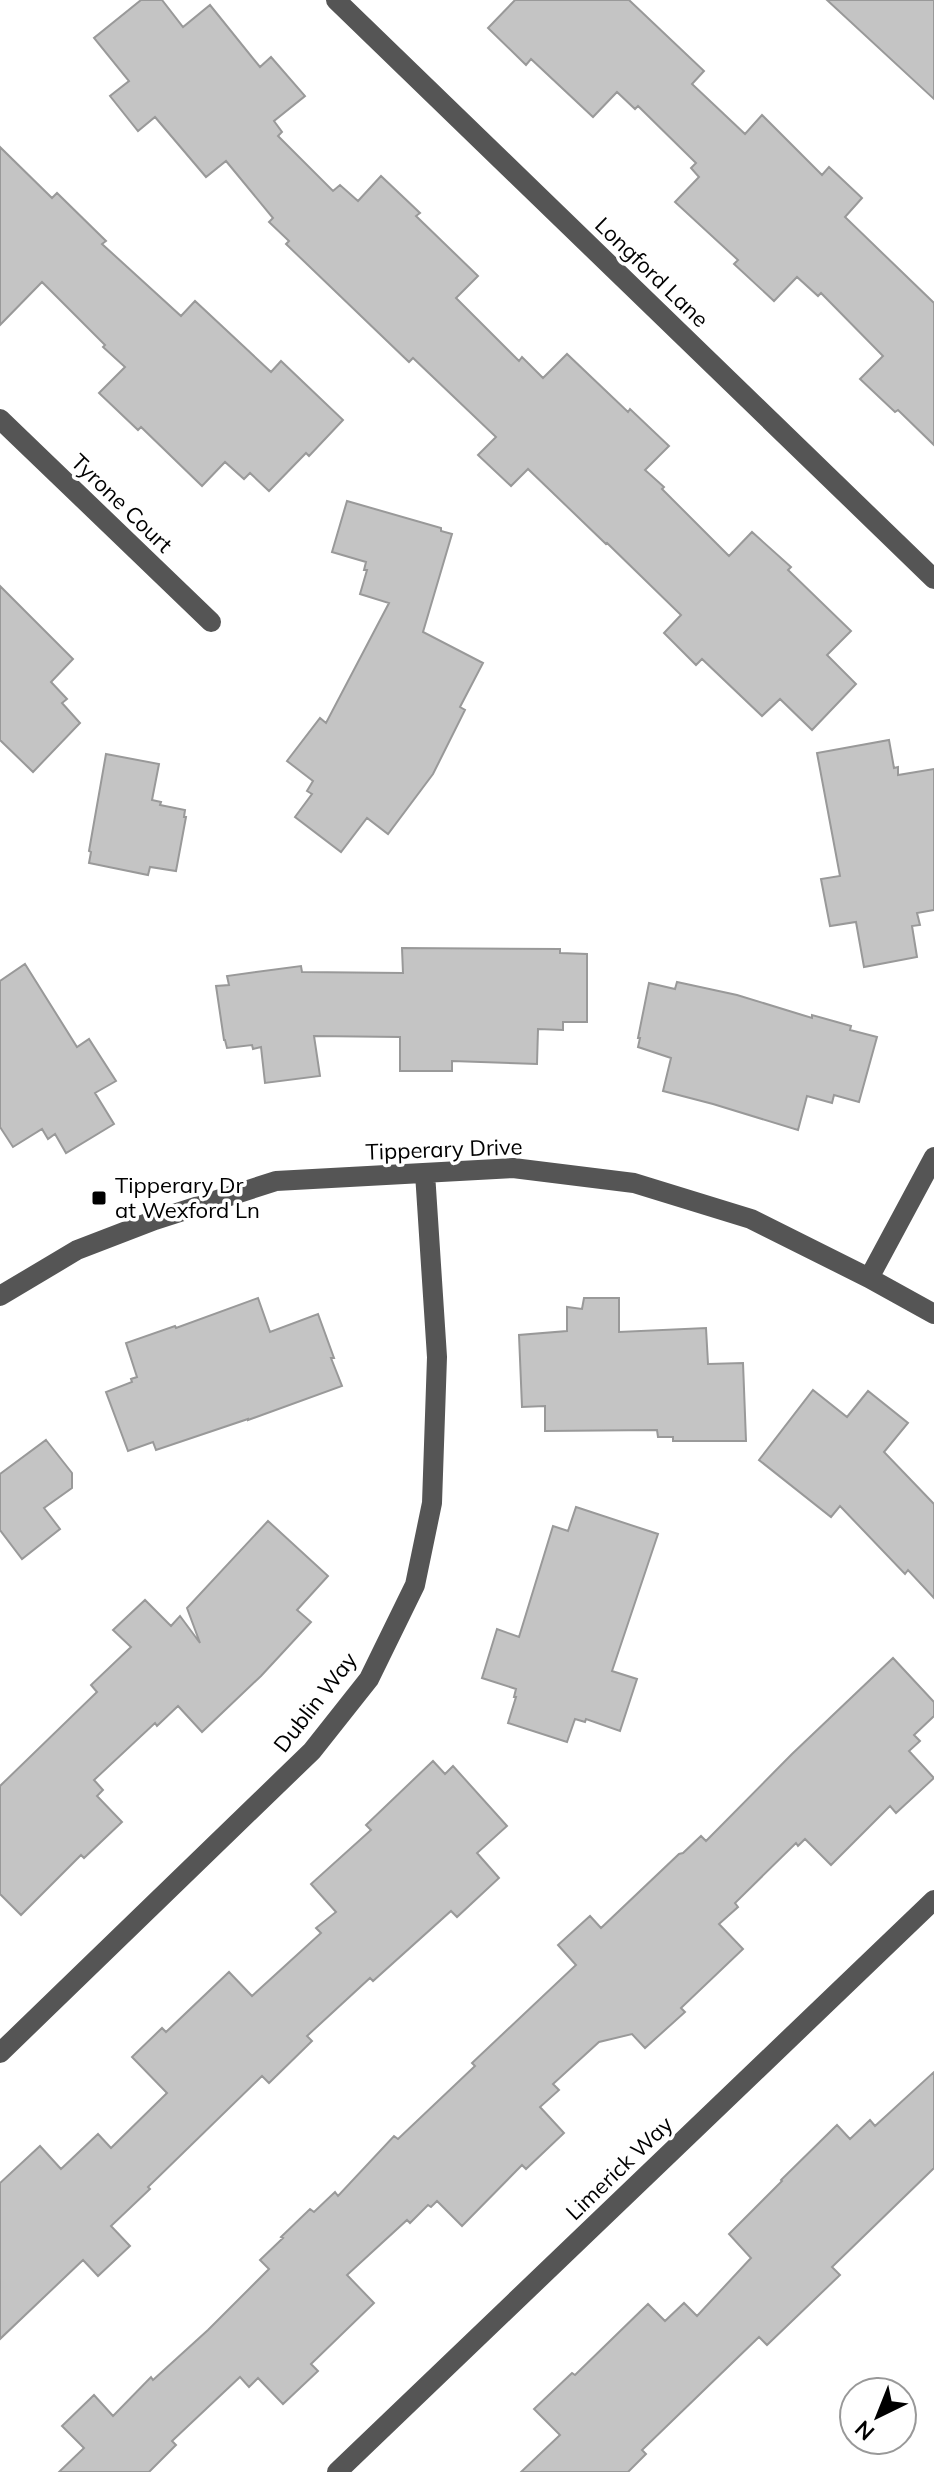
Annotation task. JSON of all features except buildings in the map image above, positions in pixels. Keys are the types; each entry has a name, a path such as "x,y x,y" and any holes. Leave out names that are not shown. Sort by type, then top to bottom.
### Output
{"street":[{"name":"Longford Lane","path":"336,0 934,579"},
{"name":"Tyrone Court","path":"0,419 211,622"},
{"path":"869,1278 934,1157"},
{"name":"Tipperary Drive","path":"0,1296 77,1250 155,1220 276,1181 513,1168 634,1183 751,1219 934,1314"},
{"name":"Dublin Way","path":"0,2053 312,1751 369,1679 402,1612 415,1585 432,1503 437,1357 425,1173"},
{"name":"Limerick Way","path":"337,2472 934,1900"}],"place":[{"name":"Tipperary Dr at Wexford Ln","path":"99,1198"}]}
